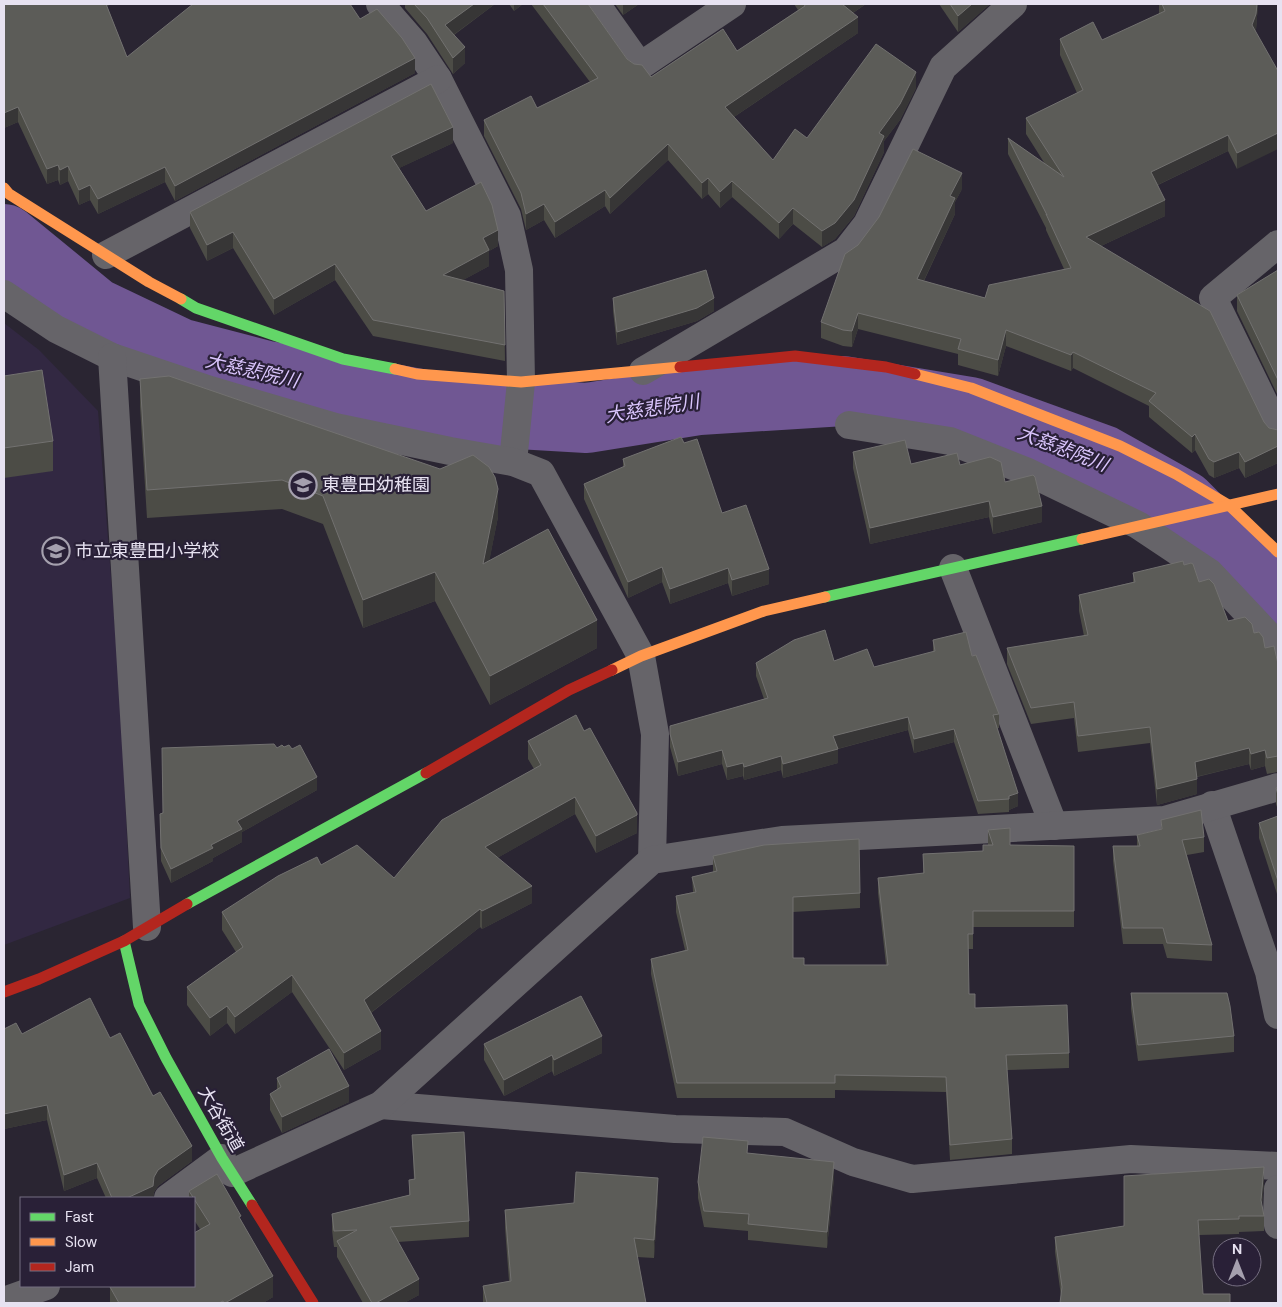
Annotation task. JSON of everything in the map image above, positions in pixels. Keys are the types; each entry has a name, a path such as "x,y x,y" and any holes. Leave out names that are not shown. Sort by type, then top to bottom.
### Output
{"street":[{"path":"380,4 414,43 438,79 506,216 519,270 521,382 513,462"},
{"path":"596,4 640,66 732,4"},
{"path":"643,371 846,251 867,224 943,67 1013,4"},
{"path":"106,255 438,79"},
{"path":"4,188 9,194 149,282 196,308 343,359 417,374 521,382 795,356 886,367 971,388 1120,446 1176,474 1230,506 1278,552"},
{"path":"1278,244 1213,298 1278,430"},
{"path":"4,294 56,328 112,357 210,390 335,427 513,462 542,474 641,656 655,734 652,860"},
{"path":"112,357 147,926"},
{"path":"849,425 950,441 1028,472 1138,525 1210,573 1278,647"},
{"path":"4,992 124,941 147,926 394,791 569,690 641,656 764,611 1278,494"},
{"path":"952,568 1054,826"},
{"path":"170,1197 227,1166 381,1105 652,860 782,840 1165,820 1278,787"},
{"path":"1212,805 1269,972 1278,1015"},
{"name":"大谷街道","path":"124,941 139,1004 166,1058 227,1166 314,1303"},
{"path":"381,1105 675,1129 785,1132 853,1162 912,1179 1131,1159 1278,1166"},
{"path":"1278,1189 1276,1216 1278,1225"},
{"path":"4,1302 43,1287"}],"shaded area":[{"name":"市立東豊田小学校","path":"4,323 39,350 98,411 120,692 130,898 4,945"}],"building":[{"path":"4,4 106,4 127,57 193,4 350,4 360,19 377,9 402,38 415,58 175,186 165,167 98,199 90,185 79,190 68,166 60,170 58,165 47,169 18,107 4,113"},
{"path":"414,4 474,4 445,25 465,47 453,58 427,18"},
{"path":"543,4 588,4 627,59 634,64 642,65 651,77 723,29 737,51 805,6 804,4 842,4 858,17 725,107 773,160 795,129 807,138 876,44 916,72 900,104 879,133 884,136 854,200 835,223 822,231 793,208 779,223 732,181 720,192 708,178 702,183 668,144 610,198 605,190 555,222 544,204 526,214 521,193 484,120 531,96 537,108 598,78"},
{"path":"950,4 972,4 958,16"},
{"path":"1162,4 1257,4 1252,25 1278,71 1278,133 1237,153 1228,135 1151,172 1165,200 1086,237 1210,311 1264,422 1269,428 1278,430 1278,446 1245,462 1239,452 1214,462 1209,459 1195,434 1192,437 1149,401 1156,393 1073,352 1071,355 1006,330 998,360 958,349 961,339 858,313 852,331 843,330 821,322 845,254 858,245 879,217 913,149 962,173 950,196 955,198 917,279 985,298 989,285 1071,268 1047,215 1008,138 1064,177 1026,118 1083,90 1060,39 1093,22 1102,40 1165,11"},
{"path":"431,84 453,127 391,156 426,211 481,182 492,205 498,230 483,238 489,250 443,275 504,291 505,345 373,320 335,264 274,299 233,232 207,245 190,212"},
{"path":"706,270 714,298 697,308 617,332 613,298"},
{"path":"1278,270 1278,380 1237,295"},
{"path":"42,370 53,441 4,448 4,376"},
{"path":"169,376 440,469 473,455 489,467 495,477 498,489 483,564 548,529 597,620 490,676 435,572 363,600 323,496 282,480 147,490 140,379"},
{"path":"681,437 684,443 697,439 722,513 746,505 769,569 732,580 728,568 670,589 662,567 628,582 584,484 625,466 623,459"},
{"path":"905,440 911,464 957,453 960,465 990,457 1001,462 1005,482 1033,475 1042,506 993,517 989,501 870,528 853,452"},
{"path":"1183,561 1184,565 1193,564 1199,582 1209,579 1214,584 1228,621 1245,617 1252,624 1254,633 1259,632 1263,637 1265,648 1274,646 1278,664 1278,756 1267,758 1265,750 1251,754 1249,748 1195,762 1197,779 1157,789 1150,727 1078,736 1074,702 1031,708 1007,648 1088,635 1079,595 1135,582 1133,573"},
{"path":"825,630 834,661 867,649 874,667 935,651 933,640 966,632 972,656 976,655 999,714 993,715 1018,793 1009,796 1009,799 978,801 954,729 914,739 908,717 833,736 838,749 783,764 781,756 744,767 743,763 727,767 722,750 678,762 670,734 670,726 768,698 756,663 794,640"},
{"path":"576,715 584,731 590,728 637,815 596,836 575,797 485,847 532,886 482,911 480,909 364,1000 381,1031 344,1053 292,975 235,1017 227,1006 210,1018 187,987 243,947 222,912 278,876 317,857 321,865 357,845 394,878 442,820 541,765 528,741"},
{"path":"274,744 277,748 282,745 284,747 289,745 292,749 300,745 317,777 237,821 242,829 211,845 213,848 171,869 161,848 160,814 163,813 162,748"},
{"path":"1201,810 1204,837 1182,840 1212,945 1167,943 1163,928 1123,928 1113,846 1140,846 1137,835 1162,829 1161,820"},
{"path":"1278,816 1278,881 1259,823"},
{"path":"1010,828 1010,845 1074,846 1074,911 973,911 973,934 968,934 969,994 975,994 975,1008 1067,1005 1069,1053 1006,1055 1012,1139 950,1145 946,1077 835,1075 835,1083 677,1083 651,959 688,950 676,896 696,892 692,877 717,871 713,856 764,845 859,839 860,893 793,897 793,958 804,958 804,965 888,965 878,878 924,873 923,854 983,851 983,845 993,845 988,830"},
{"path":"1131,993 1227,993 1234,1036 1138,1045"},
{"path":"581,996 602,1036 554,1060 552,1055 504,1080 484,1044"},
{"path":"90,998 110,1038 120,1033 153,1096 160,1092 192,1146 158,1170 154,1177 153,1186 129,1197 112,1197 97,1163 64,1175 47,1105 4,1114 4,1029 16,1023 22,1034"},
{"path":"329,1049 349,1086 282,1117 270,1094 281,1087 277,1078"},
{"path":"464,1132 469,1221 390,1227 419,1279 376,1303 372,1303 337,1241 357,1230 334,1231 332,1214 410,1195 409,1180 415,1179 412,1135"},
{"path":"703,1137 748,1141 747,1153 834,1162 827,1232 748,1224 749,1214 704,1211 698,1182"},
{"path":"1264,1167 1261,1200 1264,1216 1239,1216 1239,1219 1198,1220 1203,1294 1230,1294 1230,1303 1060,1303 1062,1287 1055,1237 1124,1226 1124,1176"},
{"path":"576,1172 658,1178 654,1240 634,1238 646,1303 487,1303 483,1286 511,1281 505,1210 574,1203"},
{"path":"217,1174 273,1276 225,1303 223,1301 219,1303 119,1303 110,1287 195,1287 195,1232 210,1224 195,1200 195,1197 193,1197 189,1191"}],"waterway":[{"name":"大慈悲院川","path":"4,239 93,312 179,353 267,376 452,410 587,418 699,400 843,391 970,412 1102,460 1182,505 1252,575 1278,605"}],"traffic: fast":[{"path":"181,299 196,308 343,359 395,369"},
{"path":"825,597 1082,539"},
{"path":"187,904 426,773"},
{"path":"124,941 139,1004 166,1058 222,1158 252,1205"}],"traffic: slow":[{"path":"4,188 9,194 149,282 181,299"},
{"path":"395,369 417,374 521,382 680,367"},
{"path":"915,374 971,388 1120,446 1176,474 1230,506 1278,552"},
{"path":"1082,539 1278,494"},
{"path":"612,670 641,656 764,611 825,597"}],"traffic: jam":[{"path":"680,367 795,356 886,367 915,374"},
{"path":"426,773 569,690 612,670"},
{"path":"4,992 39,979 124,941 187,904"},
{"path":"252,1205 313,1303"}],"place":[{"name":"東豊田幼稚園","path":"303,485"},
{"name":"市立東豊田小学校","path":"56,551"}]}
